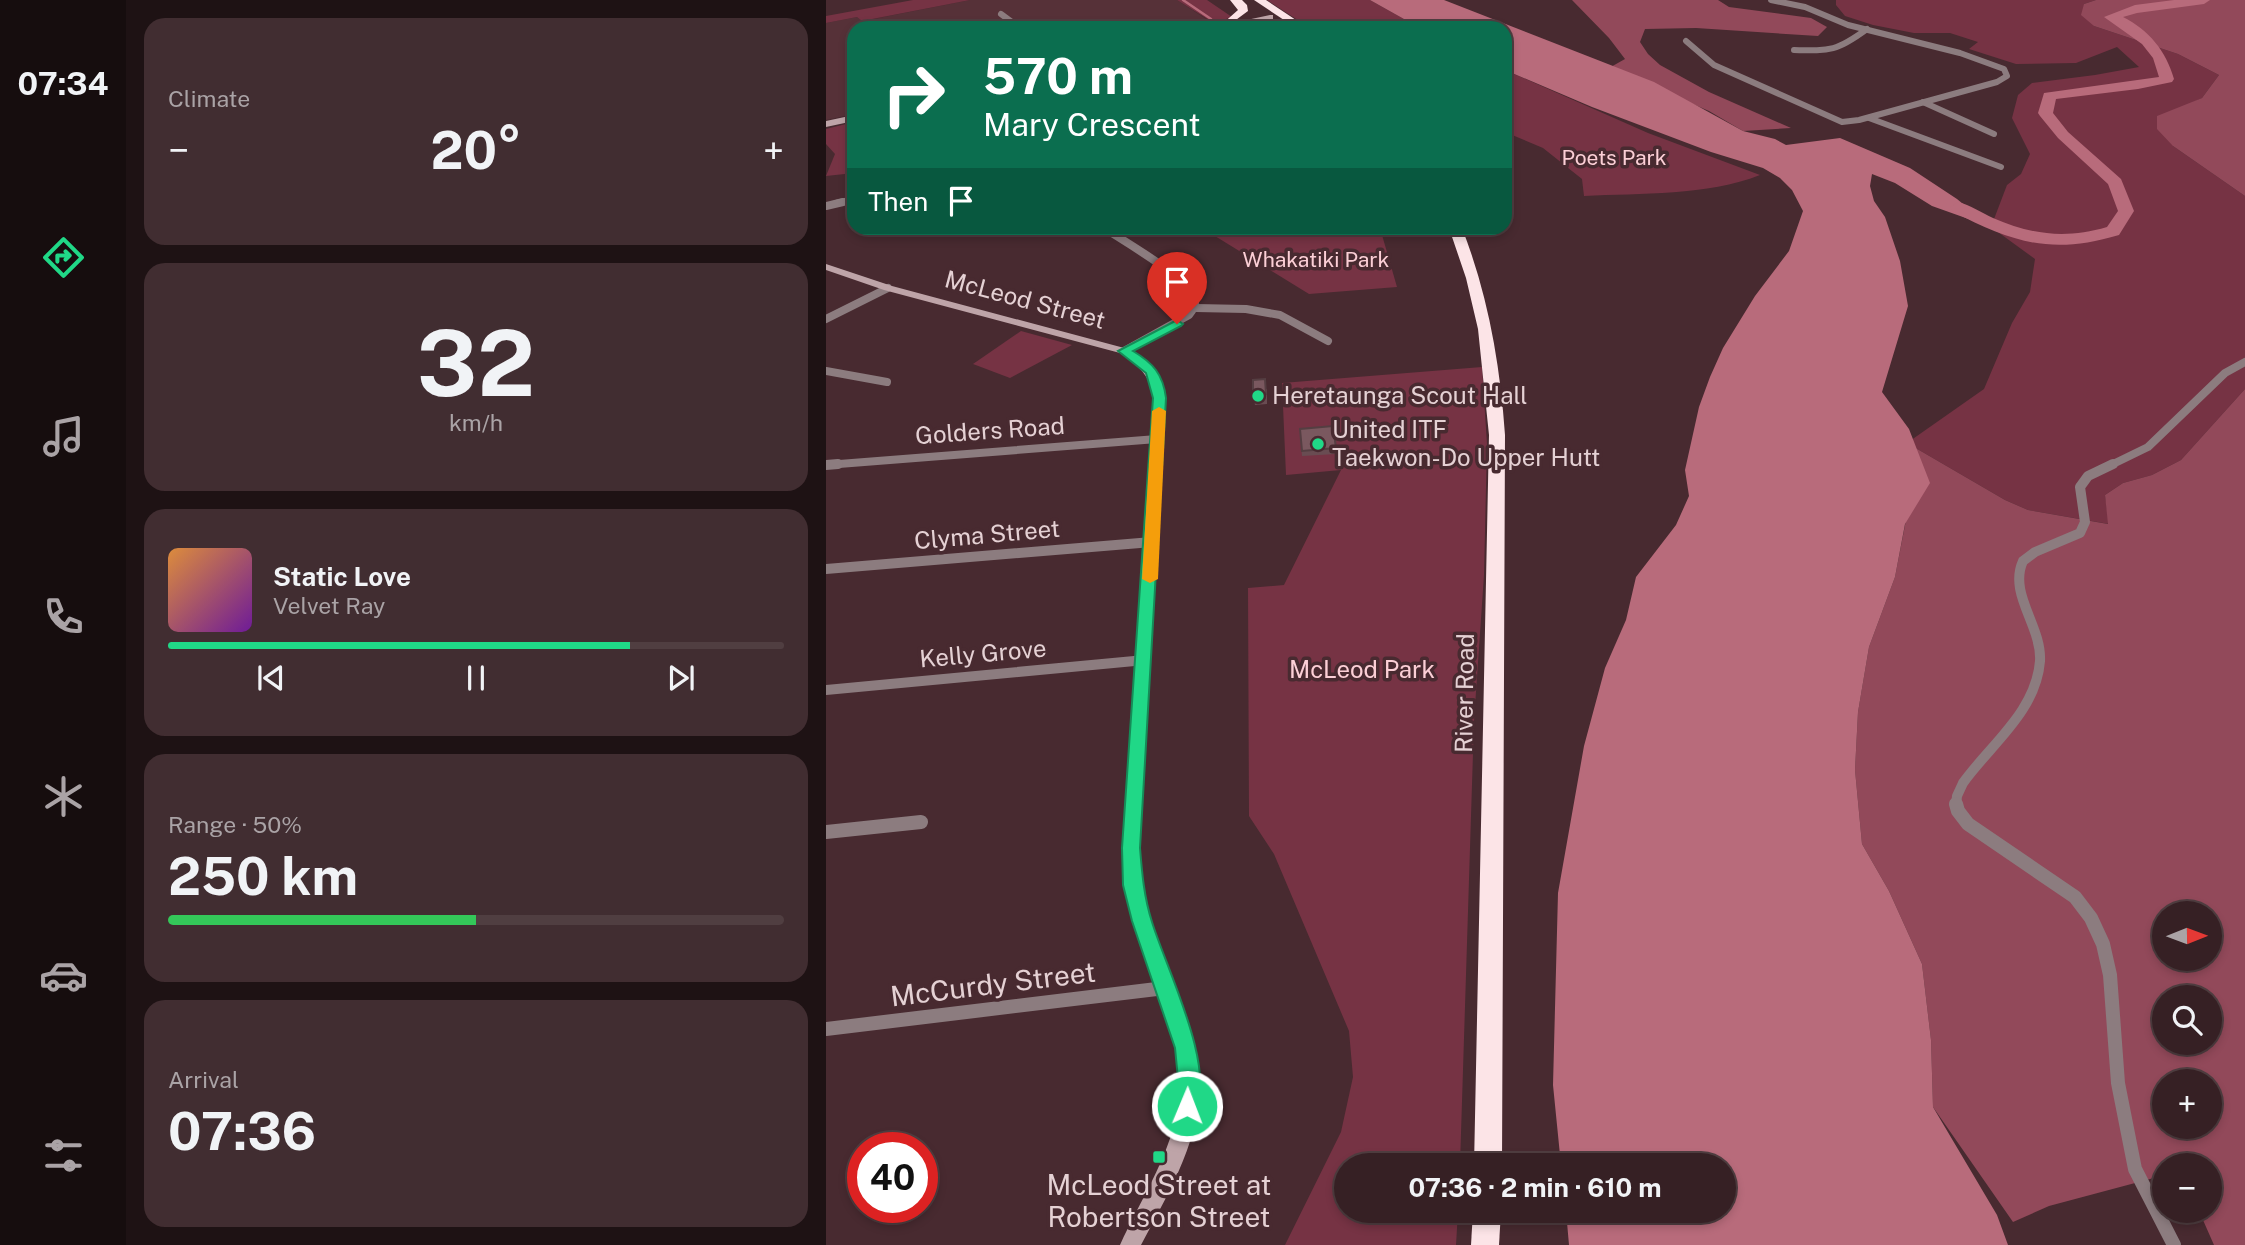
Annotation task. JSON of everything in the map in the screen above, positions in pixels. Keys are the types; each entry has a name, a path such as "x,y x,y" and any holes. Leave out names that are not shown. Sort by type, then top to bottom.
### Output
{"highway":[{"path":"1231,21 1243,11 1242,5 1235,0"},
{"path":"1242,0 1276,21"},
{"path":"1250,0 1270,12 1270,17"},
{"path":"1259,0 1292,21"},
{"path":"1270,17 1284,21"},
{"name":"River Road","path":"1458,235 1469,262 1484,320 1497,435 1488,1153"}],"street":[{"path":"1686,41 1714,65 1830,118 1846,122 2003,80 2008,73 2002,67 1960,53 1841,22 1811,9 1771,0"},
{"path":"1001,15 1010,21"},
{"path":"1250,21 1270,17"},
{"path":"1259,21 1270,17"},
{"path":"1794,50 1825,51 1841,48 1867,29"},
{"path":"1923,103 1994,134"},
{"path":"1869,118 2001,167"},
{"path":"826,124 847,119"},
{"path":"826,205 847,200"},
{"path":"1114,235 1184,282 1194,292 1196,308"},
{"name":"McLeod Street","path":"826,267 888,288 1124,351 1144,363 1158,383 1160,398 1152,541 1131,848 1133,885 1142,921 1186,1048 1190,1089 1185,1122 1172,1158 1130,1245"},
{"path":"826,319 888,288"},
{"path":"1124,351 1177,324 1196,308 1246,309 1280,315 1328,341"},
{"path":"2174,1245 2135,1169 2118,1083 2110,975 2103,944 2091,918 2075,898 1968,824 1956,809 1956,793 1970,773 2010,729 2024,708 2035,681 2040,657 2036,632 2019,588 2018,571 2024,561 2080,534 2085,522 2080,487 2088,476 2148,447 2215,382 2245,362"},
{"path":"826,371 887,382"},
{"name":"Golders Road","path":"826,465 1157,439"},
{"name":"Clyma Street","path":"826,569 1152,541"},
{"name":"Kelly Grove","path":"826,690 1145,660"},
{"path":"826,832 921,822"},
{"name":"McCurdy Street","path":"826,1028 1165,988"}],"shaded area":[{"path":"970,0 1177,0 1209,21 863,21"},
{"path":"1370,0 1444,0 1498,21 1408,21"},
{"path":"1572,0 1718,0 1729,7 1811,18 1827,27 1818,36 1696,28 1645,29 1640,42 1660,65 1709,92 1791,128 1743,131 1709,111 1609,68 1625,59 1609,38"},
{"path":"2096,0 2245,0 2245,196 2173,146 2157,129 2157,116 2202,98 2219,75 2178,54 2094,26 2081,15 2084,4"},
{"path":"857,17 863,21 847,21 847,116 826,120 826,23"},
{"path":"1512,27 1654,82 1743,131 1775,139 1786,145 1840,138 1910,168 1957,199 1991,227 1932,206 1895,183 1872,174 1870,186 1874,201 1885,217 1900,261 1908,306 1882,392 1909,429 1930,483 1905,524 1895,577 1869,647 1858,712 1855,770 1862,844 1889,891 1922,964 1931,1040 1933,1107 1997,1215 2008,1245 1569,1245 1567,1223 1736,1223 1736,1153 1560,1153 1553,1085 1558,893 1584,746 1605,668 1626,620 1636,577 1676,525 1689,496 1685,470 1699,407 1710,377 1723,348 1755,296 1789,251 1803,211 1792,190 1780,178 1763,168 1711,152 1512,73"},
{"path":"2245,389 2245,1245 2214,1245 2204,1223 2222,1223 2222,1153 2152,1153 2152,1178 2049,1206 2013,1222 1933,1107 1931,1040 1922,964 1889,891 1862,844 1855,770 1858,712 1869,647 1895,577 1912,489 1907,443 2005,500 2028,510 2108,524 2105,495 2123,483 2152,475 2181,460"}],"green space":[{"path":"913,0 970,0 862,21 857,17 826,23 826,16"},
{"path":"1177,0 1207,0 1232,17 1211,21"},
{"path":"1267,0 1370,0 1408,21 1299,21"},
{"path":"1836,0 2096,0 2084,4 2094,26 2178,54 2219,75 2202,98 2183,107 2173,146 2245,196 2245,389 2181,460 2152,475 2123,483 2105,495 2109,524 2028,510 2005,500 1907,443 1984,389 2012,323 2030,292 2035,259 1991,227 2007,185 2021,174 2030,154 2012,118 2018,95 2032,83 2139,67 2117,47 2076,63 2016,64 1969,49 1978,42 1950,33 1914,33 1845,16 1836,5"},
{"name":"Poets Park","path":"1512,73 1648,133 1760,175 1740,182 1696,190 1584,196 1582,179 1543,148 1512,135"},
{"path":"847,124 847,174 826,176 835,154 826,144 826,129"},
{"name":"Whakatiki Park","path":"1213,235 1382,235 1397,287 1309,294"},
{"path":"1021,331 1072,345 1010,378 973,364"},
{"name":"McLeod Park","path":"1482,367 1487,444 1484,575 1474,721 1460,1153 1334,1153 1334,1223 1457,1223 1456,1245 1285,1245 1341,1132 1353,1077 1349,1031 1274,854 1249,816 1248,588 1284,585 1341,470 1286,475 1282,383"}],"building":[{"path":"1265,379 1266,394 1253,395 1253,380"},
{"name":"United ITF Taekwon-Do Upper Hutt","path":"1333,426 1336,448 1302,451 1300,429"}],"waterway":[{"path":"1183,0 1211,19"},
{"path":"1958,207 1998,226 2040,238 2074,241 2113,231 2126,211 2115,182 2063,135 2045,113 2049,96 2167,79 2160,58 2147,41 2131,27 2111,17 2135,9 2204,0"}],"slow traffic":[{"path":"1150,579 1159,411"}],"place":[{"name":"Heretaunga Scout Hall","path":"1258,396"},
{"name":"United ITF Taekwon-Do Upper Hutt","path":"1318,444"},
{"name":"McLeod Street at Robertson Street","path":"1159,1157"}],"route":[{"path":"1177,324 1124,351 1144,363 1156,377 1160,398 1131,848 1133,885 1142,921 1186,1048 1190,1089 1187,1106"}]}
